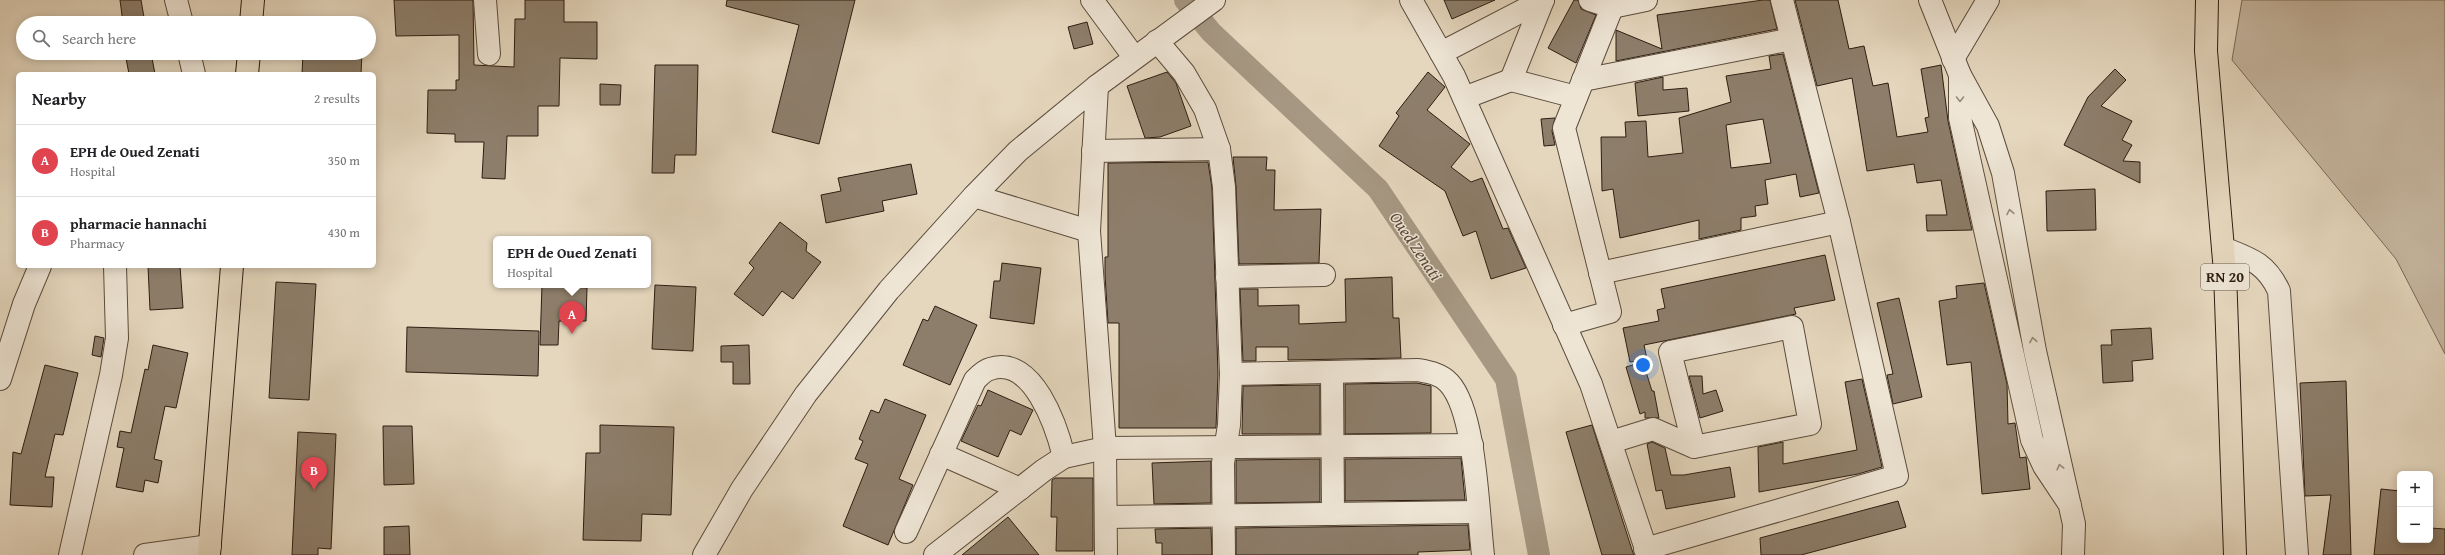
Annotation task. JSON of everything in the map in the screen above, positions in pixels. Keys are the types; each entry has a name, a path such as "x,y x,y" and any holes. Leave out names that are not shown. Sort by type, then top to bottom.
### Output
{"main road":[{"path":"252,16 253,0"},
{"name":"RN 20","path":"2207,0 2206,51 2223,248 2235,555"},
{"path":"247,72 248,60"},
{"path":"209,550 232,268"}],"street":[{"path":"176,0 180,16"},
{"path":"486,0 489,54"},
{"path":"1092,0 1134,57"},
{"path":"704,555 742,489 806,394 889,290 974,196 1018,151 1096,86 1214,0"},
{"path":"1411,0 1464,98 1591,384 1652,553 1897,476 1839,222 1782,0"},
{"path":"1441,53 1543,0"},
{"path":"1511,80 1543,0"},
{"path":"1590,0 1613,4 1646,0"},
{"path":"1930,0 1956,67 1988,126 2003,173 2035,351 2074,524 2073,555"},
{"path":"1988,0 1956,67 1960,118 2032,440 2044,466 2070,505"},
{"path":"1564,325 1610,312 1564,128 1613,4"},
{"path":"1163,37 1205,109 1219,149 1224,187 1231,374 1229,425 1224,447 1224,555"},
{"path":"1464,98 1511,80 1580,89 1792,39"},
{"path":"191,60 194,72"},
{"path":"1096,86 1089,231 1105,448 1106,555"},
{"path":"1093,151 1219,149"},
{"path":"974,196 1089,231"},
{"path":"1600,273 1839,222"},
{"path":"2223,248 2256,260 2272,275 2279,291 2297,555"},
{"path":"0,379 24,304 39,268"},
{"path":"70,555 115,353 118,304 115,268"},
{"path":"1227,276 1324,275"},
{"path":"1611,442 1653,429 1694,447 1810,424 1792,327 1670,352 1694,447"},
{"path":"906,532 975,380 990,369 1008,367 1024,376 1036,390 1058,434 1064,457"},
{"path":"1231,374 1418,370 1434,374 1448,383 1458,399 1472,445 1483,555"},
{"path":"1332,372 1333,514"},
{"path":"935,555 1064,457 1105,448 1472,445"},
{"path":"941,454 1020,489"},
{"path":"1106,517 1478,512"},
{"path":"145,555 209,550"}],"shaded area":[{"path":"2242,0 2445,0 2445,354 2396,259 2232,60"}],"building":[{"path":"120,0 141,0 144,16 122,16"},
{"path":"394,0 473,0 474,65 514,67 515,19 525,19 525,0 564,0 564,22 597,22 597,59 560,58 559,106 538,106 538,136 507,136 505,179 482,178 484,142 455,142 455,134 427,133 428,90 456,90 456,80 459,80 459,35 396,36"},
{"path":"727,0 855,0 819,144 772,132 799,25 726,6"},
{"path":"1444,0 1495,0 1452,19"},
{"path":"1574,0 1578,0 1581,9 1596,15 1576,63 1548,48"},
{"path":"1770,0 1777,29 1616,61 1616,30 1662,49 1657,15"},
{"path":"1795,0 1838,0 1849,49 1864,46 1873,86 1888,83 1897,137 1928,132 1925,118 1929,117 1921,69 1941,65 1948,121 1972,230 1927,231 1926,215 1947,215 1941,180 1917,183 1914,164 1867,171 1852,78 1817,86"},
{"path":"1087,22 1093,44 1074,49 1068,27"},
{"path":"1783,54 1819,193 1800,197 1796,174 1765,180 1768,204 1755,206 1756,216 1741,218 1741,230 1699,239 1699,220 1620,238 1613,189 1602,191 1601,137 1626,137 1625,122 1646,121 1648,157 1683,153 1679,118 1731,102 1726,76 1771,69 1769,56","holes":["1763,119 1771,163 1731,168 1726,125"]},
{"path":"126,60 152,60 155,72 129,72"},
{"path":"303,60 362,60 361,72 302,72"},
{"path":"655,65 698,65 696,155 675,155 674,173 652,173"},
{"path":"2115,69 2126,80 2101,106 2132,121 2122,140 2132,145 2123,161 2140,162 2140,183 2064,145 2088,97"},
{"path":"1167,72 1176,83 1191,126 1160,137 1145,138 1127,86"},
{"path":"1428,72 1445,87 1427,110 1470,144 1451,167 1471,182 1482,178 1503,229 1508,228 1526,268 1491,279 1476,231 1463,236 1445,191 1379,146 1399,116 1396,113"},
{"path":"1663,77 1663,90 1687,88 1689,111 1638,116 1635,83"},
{"path":"600,84 621,85 620,105 600,105"},
{"path":"1555,118 1552,131 1555,145 1544,146 1541,119"},
{"path":"1233,157 1267,157 1266,170 1275,170 1274,210 1321,209 1319,263 1239,264 1236,186"},
{"path":"1208,162 1212,188 1218,374 1216,428 1119,428 1119,323 1108,323 1105,275 1105,257 1108,257 1108,163"},
{"path":"911,164 917,194 882,201 884,211 826,223 821,195 841,191 838,178"},
{"path":"2095,189 2096,230 2047,231 2046,191"},
{"path":"780,222 807,243 806,251 821,262 793,299 782,291 763,316 734,294 754,268 749,263"},
{"path":"1825,255 1835,300 1794,308 1796,314 1644,345 1647,359 1630,362 1623,328 1659,321 1657,310 1665,308 1661,289"},
{"path":"1002,263 1041,268 1034,324 990,318 994,281 1000,281"},
{"path":"148,268 180,268 183,308 150,310"},
{"path":"1392,277 1393,318 1399,318 1401,358 1288,360 1288,347 1256,347 1256,361 1243,361 1240,289 1258,289 1258,306 1299,305 1299,324 1346,322 1345,279"},
{"path":"276,282 316,284 309,400 269,398"},
{"path":"1984,283 2007,384 2008,424 2015,423 2020,458 2026,457 2030,489 1982,494 1971,362 1947,365 1939,301 1957,298 1956,286"},
{"path":"655,285 696,287 693,351 652,349"},
{"path":"542,288 587,288 586,321 559,321 558,345 540,345"},
{"path":"1899,298 1922,397 1893,404 1887,375 1893,374 1877,303"},
{"path":"935,306 977,325 950,385 903,365 923,319 928,321"},
{"path":"407,327 539,331 538,376 406,372"},
{"path":"2151,328 2153,359 2132,361 2133,381 2103,383 2101,345 2112,345 2111,330"},
{"path":"95,336 104,338 101,357 92,355"},
{"path":"153,345 188,353 176,408 165,406 154,459 162,461 158,483 145,480 143,492 116,487 124,448 117,447 120,431 131,433 145,369 148,370"},
{"path":"749,345 750,384 733,384 733,362 721,362 721,346"},
{"path":"1643,362 1652,391 1654,391 1659,418 1645,418 1645,412 1640,414 1626,367"},
{"path":"45,365 78,373 63,435 55,434 45,477 54,477 52,507 10,505 13,452 21,454"},
{"path":"1689,376 1702,376 1703,394 1716,390 1723,411 1700,418"},
{"path":"1862,379 1882,467 1858,474 1759,492 1758,447 1783,442 1783,464 1857,450 1845,382"},
{"path":"2346,381 2351,555 2323,555 2331,495 2305,496 2300,383"},
{"path":"1417,383 1431,386 1431,433 1345,434 1345,384"},
{"path":"1320,385 1320,434 1242,434 1243,386"},
{"path":"988,390 1033,410 1021,435 1010,430 998,457 961,441 978,405 981,406"},
{"path":"885,399 926,415 899,479 913,485 888,545 843,526 868,464 855,459 863,441 859,439 871,410 879,413"},
{"path":"600,425 674,427 671,515 642,514 641,541 583,540 586,453 600,453"},
{"path":"1592,425 1634,555 1602,555 1566,432"},
{"path":"383,426 412,426 414,484 384,485"},
{"path":"298,432 336,434 331,549 318,548 318,555 292,555"},
{"path":"1652,442 1665,448 1671,475 1684,475 1730,467 1735,497 1666,509 1662,490 1656,491 1647,444"},
{"path":"1461,458 1465,500 1345,501 1345,459"},
{"path":"1320,459 1320,502 1236,503 1236,460"},
{"path":"1211,461 1211,503 1154,504 1152,463"},
{"path":"1055,478 1093,478 1093,551 1056,551 1057,517 1051,517 1052,480"},
{"path":"2381,489 2397,491 2397,543 2433,543 2433,528 2445,529 2445,555 2374,555"},
{"path":"1898,501 1906,527 1801,555 1761,555 1760,538"},
{"path":"1008,517 1039,555 962,555"},
{"path":"1468,525 1470,550 1418,552 1418,555 1236,555 1236,528"},
{"path":"409,526 410,555 384,555 384,527"},
{"path":"1211,528 1212,555 1162,555 1162,543 1156,543 1155,529"}],"waterway":[{"name":"Oued Zenati","path":"1185,0 1211,32 1378,189 1506,379 1539,555"}],"place":[{"name":"EPH de Oued Zenati","path":"572,334"},
{"name":"pharmacie hannachi","path":"314,490"}]}
